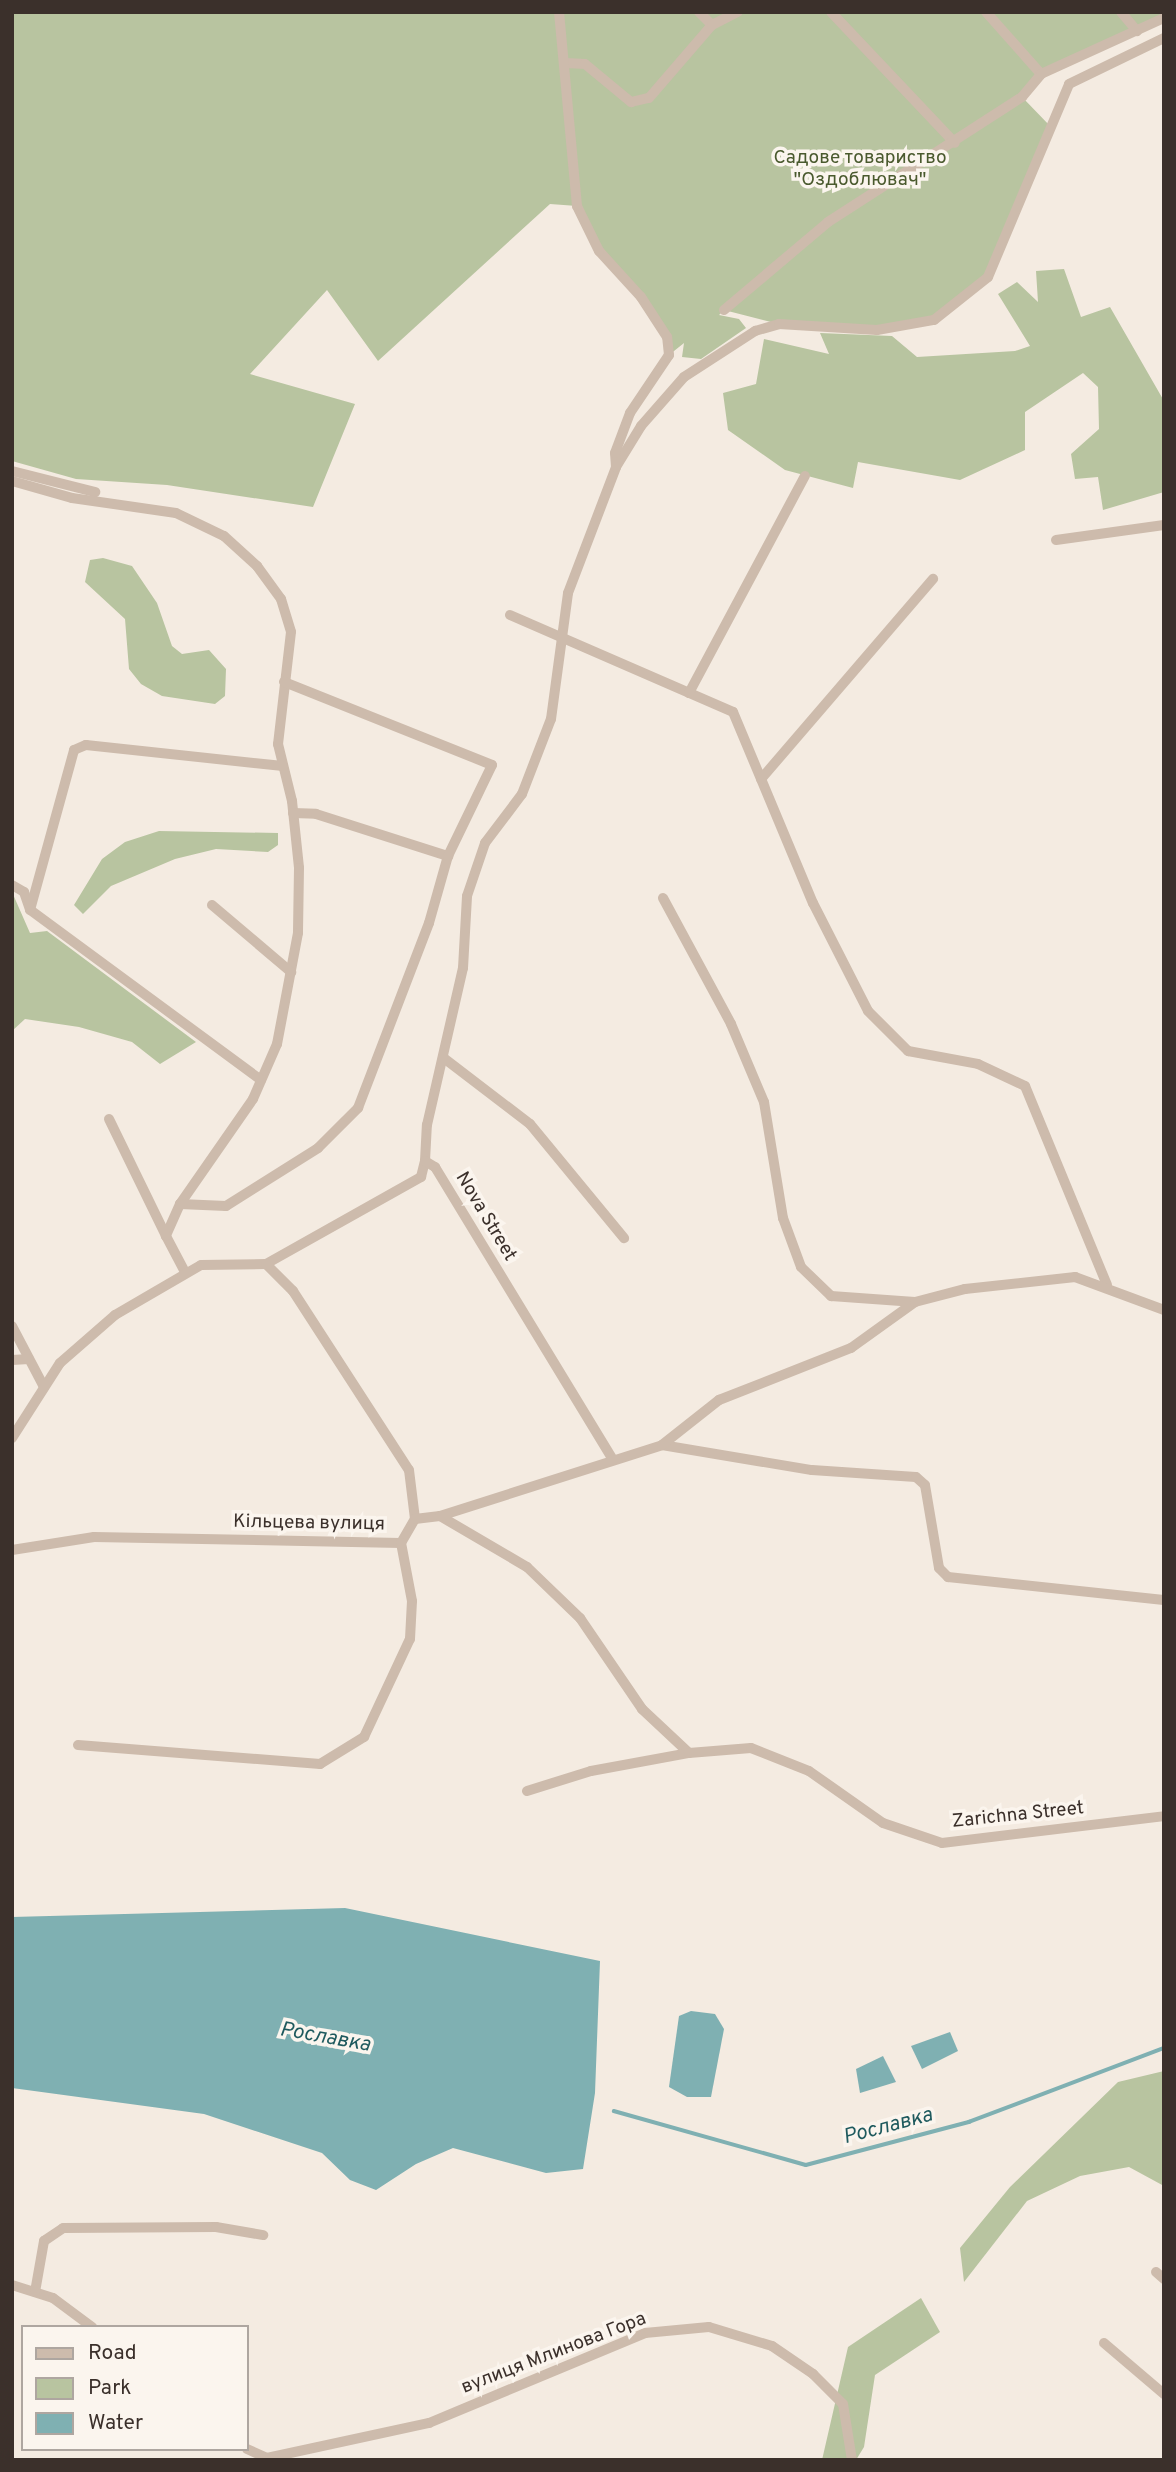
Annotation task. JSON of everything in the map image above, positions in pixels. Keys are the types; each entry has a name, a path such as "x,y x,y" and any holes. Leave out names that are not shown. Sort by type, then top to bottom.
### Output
{"street":[{"path":"559,12 566,63 577,206 599,251 641,297 670,345 663,369 630,413 615,453 616,467"},
{"path":"699,12 712,25"},
{"path":"566,63 585,64 631,102 649,98 712,25 738,12"},
{"path":"831,12 955,143"},
{"path":"986,12 1041,74"},
{"path":"1121,12 1137,31"},
{"path":"724,310 828,222 955,143 1022,97 1041,74 1164,18"},
{"path":"425,1161 427,1125 445,1059 463,968 467,896 485,843 522,794 551,719 568,593 616,467 677,384 755,331 779,324 877,330 934,320 988,277 1069,84 1164,38"},
{"path":"12,471 95,492"},
{"path":"690,694 805,476"},
{"path":"12,481 72,498 176,513 224,536 257,566 281,599 291,632 278,744 293,813 299,881 291,972 277,1044 261,1080 180,1204 166,1236"},
{"path":"1056,540 1164,525"},
{"path":"761,779 933,579"},
{"path":"510,615 733,712 813,903 868,1011 908,1051 978,1064 1025,1086 1107,1286"},
{"path":"180,1204 226,1206 318,1149 358,1108 429,923 448,856 492,765 284,682"},
{"path":"30,910 74,750 86,745 283,765"},
{"path":"293,813 316,814 448,856"},
{"path":"12,885 24,892 30,910 261,1080"},
{"path":"663,898 731,1024 764,1102 783,1218 802,1268 831,1296 915,1302 965,1289 1070,1278 1107,1286 1164,1310"},
{"path":"212,905 291,972"},
{"path":"445,1059 530,1124 624,1238"},
{"path":"108,1119 185,1272"},
{"name":"Nova Street","path":"266,1264 421,1177 425,1161 435,1167 613,1460"},
{"path":"12,1438 60,1363 115,1315 185,1272 216,1261 266,1264 293,1292 409,1470 415,1519 401,1543"},
{"path":"415,1519 440,1516 662,1444 719,1401 851,1348 915,1302"},
{"path":"12,1326 44,1387"},
{"path":"12,1360 29,1359"},
{"path":"662,1444 812,1470 916,1477 925,1485 939,1568 948,1577 1164,1601"},
{"path":"440,1516 527,1567 580,1618 642,1709 689,1753"},
{"name":"Кільцева вулиця","path":"12,1549 94,1537 401,1543 412,1601 410,1639 364,1737 320,1764 78,1745"},
{"name":"Zarichna Street","path":"527,1791 591,1771 689,1753 751,1748 809,1772 883,1823 942,1843 1164,1816"},
{"path":"35,2292 44,2241 62,2228 216,2227 263,2235"},
{"path":"12,2285 35,2292 89,2325"},
{"name":"вулиця Млинова Гора","path":"248,2450 267,2459 429,2423 646,2333 700,2327 731,2331 794,2357 843,2404 852,2460"},
{"path":"1104,2343 1164,2395"}],"green space":[{"name":"Садове товариство \"Оздоблювач\"","path":"12,12 1164,12 1164,18 1041,74 1023,98 1051,127 988,277 934,320 877,330 779,324 724,310 719,315 739,319 746,328 701,359 682,357 684,343 669,355 667,337 599,251 577,206 550,204 378,361 327,290 250,374 355,404 313,507 167,485 76,479 12,461"},
{"path":"1064,269 1081,317 1110,307 1164,401 1164,492 1103,510 1098,477 1075,479 1071,454 1099,429 1098,387 1083,373 1025,412 1025,450 960,480 858,462 853,488 785,470 728,430 723,393 756,384 764,339 829,354 820,333 892,336 917,357 1015,351 1030,346 998,294 1017,282 1038,302 1036,271"},
{"path":"103,558 132,566 157,603 172,646 182,654 209,650 226,669 225,696 215,704 162,696 141,684 129,669 125,619 85,582 90,560"},
{"path":"159,831 278,833 278,845 268,852 216,849 175,859 111,886 83,914 74,905 102,859 125,842"},
{"path":"12,892 30,933 47,931 196,1042 160,1064 132,1042 79,1027 25,1019 12,1031"},
{"path":"1164,2071 1164,2186 1129,2167 1080,2176 1027,2201 964,2282 960,2248 1010,2187 1118,2082"},
{"path":"921,2298 940,2332 875,2375 864,2447 856,2460 822,2460 848,2347"}],"water":[{"path":"345,1908 600,1961 595,2093 583,2169 546,2173 453,2148 416,2164 376,2190 350,2180 322,2153 204,2114 12,2088 12,1917"},
{"path":"691,2011 715,2014 724,2029 711,2097 687,2097 669,2087 679,2016"},
{"path":"950,2032 958,2051 922,2069 911,2046"},
{"path":"883,2056 896,2082 860,2093 856,2069"}],"waterway":[{"name":"Рославка","path":"614,2111 806,2165 969,2122 1164,2048"}]}
